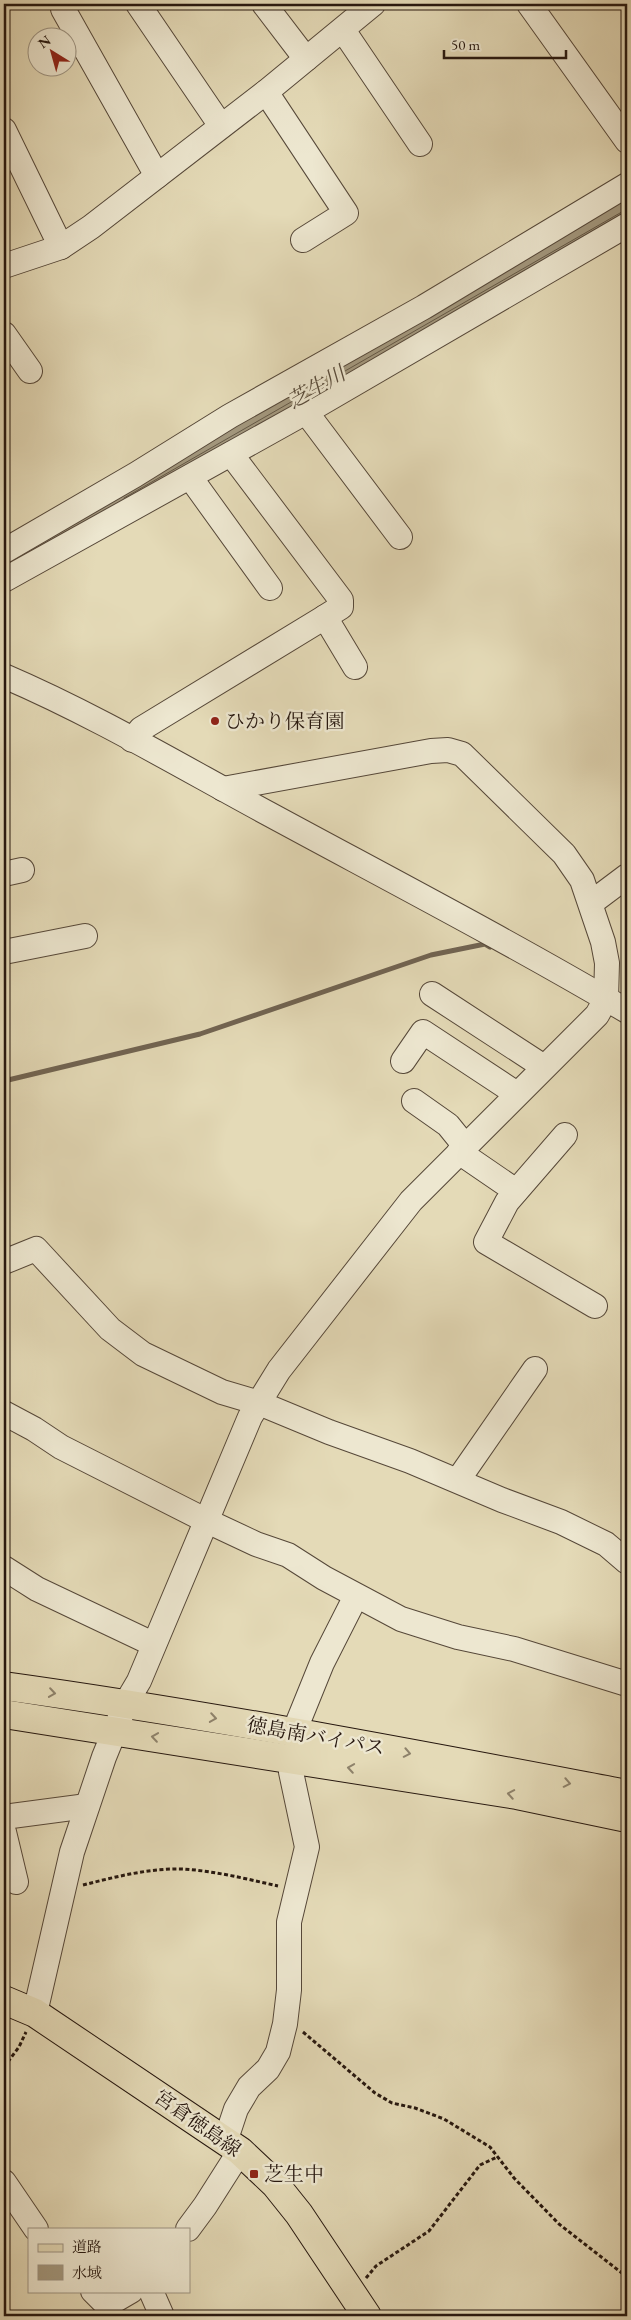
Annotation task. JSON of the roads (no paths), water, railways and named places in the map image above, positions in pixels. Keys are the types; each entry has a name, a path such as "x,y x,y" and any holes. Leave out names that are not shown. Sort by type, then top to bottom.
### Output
{"main road":[{"name":"徳島南バイパス","path":"4,1686 126,1703 294,1732 627,1794"},
{"name":"徳島南バイパス","path":"4,1714 293,1758 516,1795 627,1818"},
{"name":"宮倉徳島線","path":"4,2000 35,2013 233,2145 275,2184 298,2214 359,2306"}],"street":[{"path":"138,4 221,126"},
{"path":"264,4 306,59"},
{"path":"4,266 61,247 91,227 266,92 373,4"},
{"path":"529,4 627,141"},
{"path":"63,8 157,176"},
{"path":"343,30 420,144"},
{"path":"266,92 346,213 303,240"},
{"path":"4,130 61,247"},
{"path":"4,551 127,480 230,416 415,311 627,185"},
{"path":"4,580 306,412 627,225"},
{"path":"4,334 30,371"},
{"path":"306,412 400,537"},
{"path":"132,740 141,729 341,607 341,600 231,454"},
{"path":"190,477 270,588"},
{"path":"325,616 356,667"},
{"path":"4,676 44,693 540,960 602,1006 627,1011"},
{"path":"35,2013 72,1852 87,1806 126,1703 139,1681 250,1417 279,1370 411,1201 602,1006 607,963 591,903 582,880 564,854 462,754 448,750 431,751 223,789"},
{"path":"591,903 627,876"},
{"path":"4,952 85,936"},
{"path":"432,994 544,1067"},
{"path":"403,1061 423,1032 517,1094"},
{"path":"414,1101 448,1125 462,1149 516,1191"},
{"path":"565,1135 507,1202 486,1242 595,1306"},
{"path":"4,1262 36,1249 110,1329 143,1354 222,1392 259,1403 329,1432 458,1480 584,1532 606,1544 627,1562"},
{"path":"458,1480 535,1369"},
{"path":"4,1413 34,1428 61,1447 207,1521 256,1544 288,1555 356,1596 401,1619 458,1637 514,1649 627,1684"},
{"path":"4,1568 38,1589 153,1644"},
{"path":"294,1732 322,1663 356,1596"},
{"path":"189,2228 206,2206 233,2145 240,2102 249,2087 268,2069 278,2052 285,2024 289,1990 289,1922 307,1847 291,1772 293,1758"},
{"path":"4,1817 87,1806"},
{"path":"4,1832 16,1882"},
{"path":"4,2182 35,2228"},
{"path":"94,2292 107,2305 129,2292"},
{"path":"151,2292 162,2316"}],"water":[{"name":"芝生川","path":"627,191 627,212 333,385 4,572 4,554"}],"waterway":[{"path":"4,1081 200,1034 431,955 485,944 490,947"}],"place":[{"name":"ひかり保育園","path":"215,721"},
{"name":"芝生中","path":"254,2174"}]}
